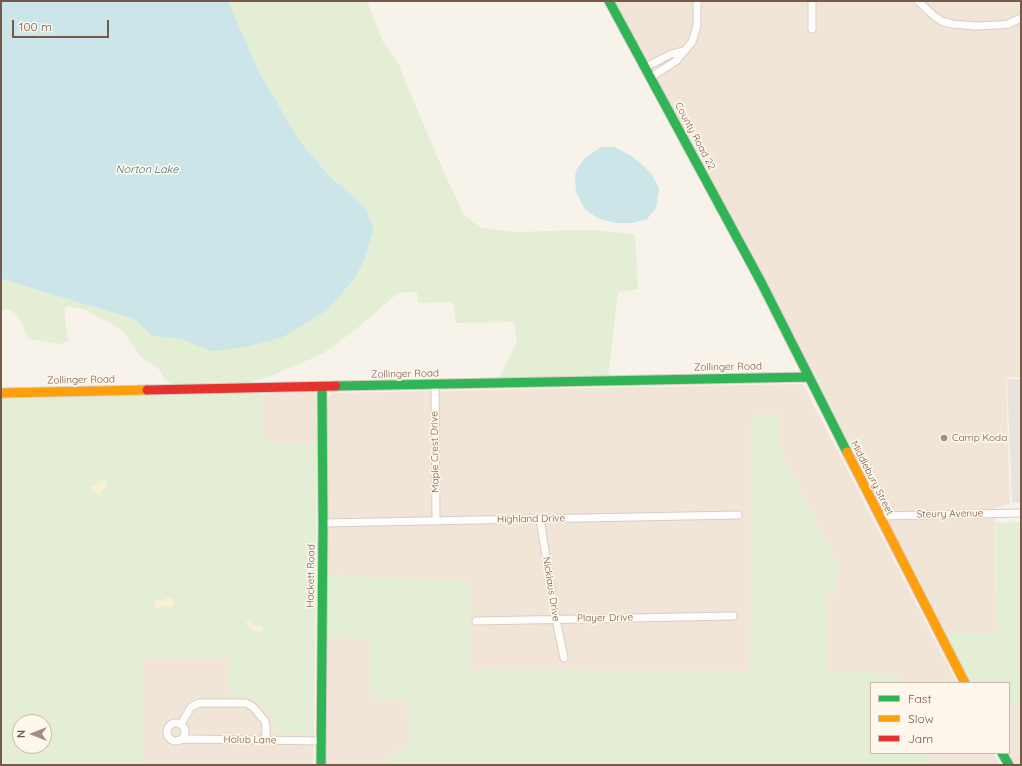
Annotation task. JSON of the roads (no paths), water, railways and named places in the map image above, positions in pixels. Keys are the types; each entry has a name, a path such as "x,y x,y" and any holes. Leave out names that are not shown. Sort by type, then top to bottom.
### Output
{"street":[{"name":"County Road 22","path":"609,1 761,282"},
{"path":"651,77 676,61 692,42 697,26 696,1"},
{"path":"812,1 812,29"},
{"path":"918,1 941,21 952,24 976,26 998,25 1008,24 1021,18"},
{"path":"646,67 672,54 684,51"},
{"name":"Middlebury Street","path":"761,282 964,682"},
{"name":"Zollinger Road","path":"1,393 809,377"},
{"name":"Maple Crest Drive","path":"435,385 436,520"},
{"name":"Hackett Road","path":"321,765 323,523 322,387"},
{"name":"Steury Avenue","path":"879,516 1021,512"},
{"name":"Highland Drive","path":"323,523 738,516"},
{"name":"Nicklaus Drive","path":"540,519 556,619 564,658"},
{"name":"Player Drive","path":"476,621 733,616"},
{"path":"181,724 191,707 199,703 246,703 253,707 265,721 266,740"},
{"path":"176,723 181,724 184,727 184,736 179,740 171,739 167,732 171,725 176,723"},
{"name":"Holub Lane","path":"179,740 321,740"},
{"path":"1003,754 1009,765"}],"water":[{"name":"Norton Lake","path":"1,1 228,1 260,74 299,140 329,176 364,206 374,228 364,261 353,280 327,310 283,337 246,347 211,351 181,339 152,336 134,319 1,279"},
{"path":"601,147 614,147 632,156 651,173 659,189 656,208 647,219 632,223 615,223 597,218 584,208 576,192 575,176 577,169 585,158"}],"place":[{"name":"Camp Koda","path":"944,438"}]}
